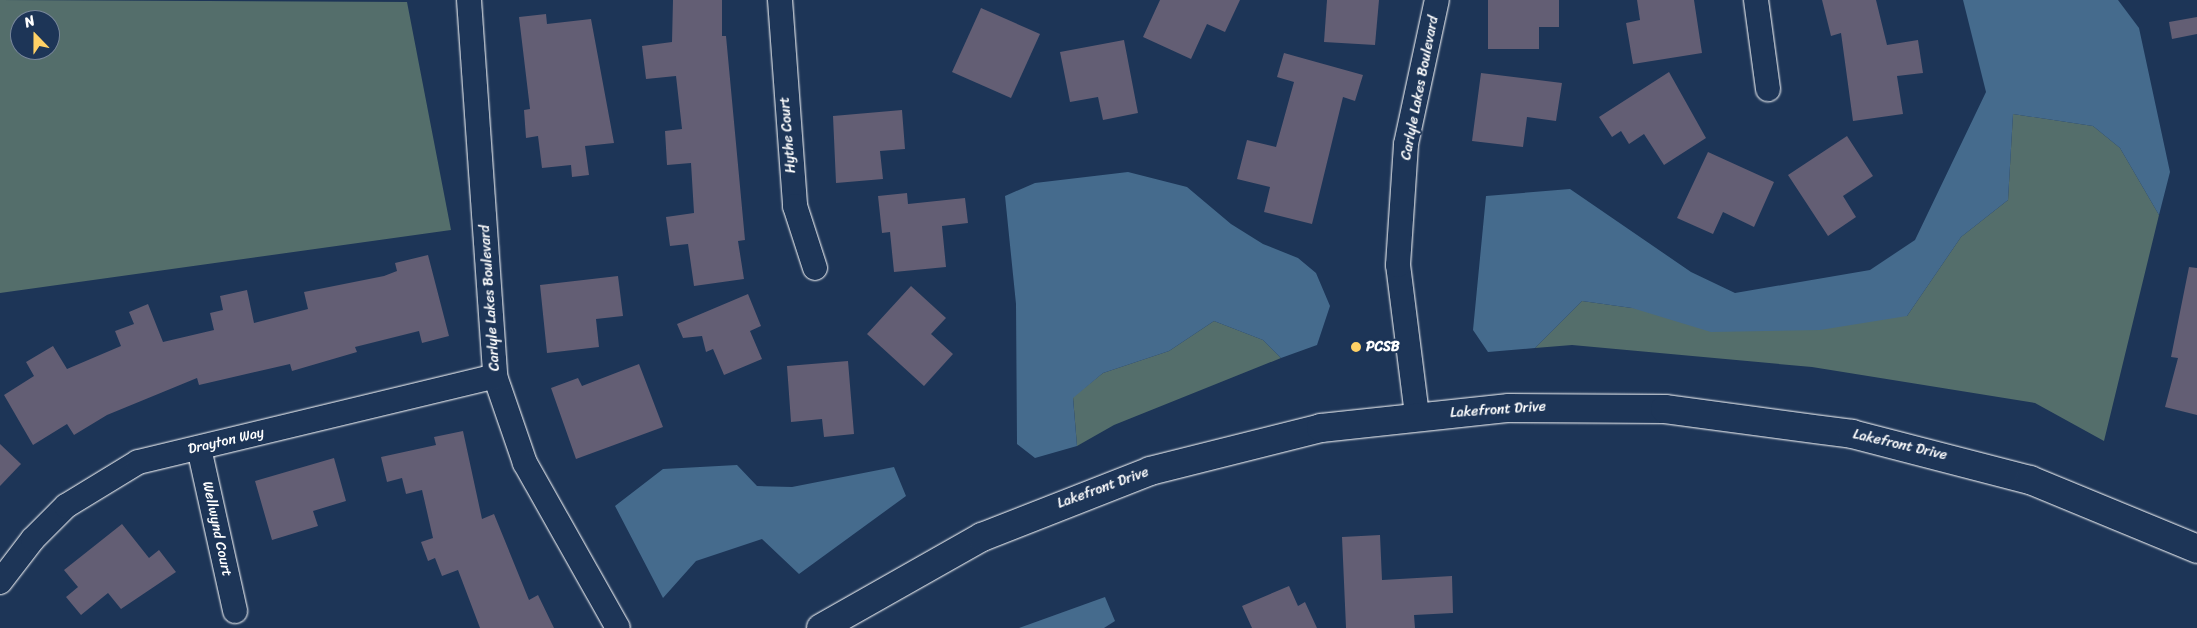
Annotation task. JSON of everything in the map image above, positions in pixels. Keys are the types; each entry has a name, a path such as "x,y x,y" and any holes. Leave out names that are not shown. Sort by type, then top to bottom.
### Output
{"street":[{"name":"Carlyle Lakes Boulevard","path":"469,0 495,376 525,463 618,628"},
{"name":"Hythe Court","path":"780,0 795,206 815,268"},
{"name":"Carlyle Lakes Boulevard","path":"1417,416 1398,265 1406,144 1437,0"},
{"path":"1756,0 1768,89"},
{"name":"Drayton Way","path":"0,582 33,539 66,506 138,462 495,376"},
{"name":"Lakefront Drive","path":"821,628 933,561 1088,492 1264,440 1417,416 1509,408 1623,407 1718,414 1852,434 2030,480 2197,549"},
{"name":"Wellwynd Court","path":"198,448 235,612"}],"green space":[{"path":"0,0 407,2 451,230 0,293"},
{"path":"2013,114 2093,126 2120,148 2159,215 2104,441 2035,403 1812,367 1572,345 1535,348 1582,301 1632,308 1907,316 1961,237 2008,200"},
{"path":"1214,321 1263,340 1281,358 1114,425 1077,446 1073,397 1103,373 1169,351"}],"water":[{"path":"1963,0 2118,0 2139,28 2170,172 2159,215 2120,148 2093,126 2013,114 2008,200 1961,237 1907,316 1820,330 1711,332 1632,308 1582,301 1535,348 1488,352 1473,330 1486,196 1570,189 1691,272 1735,293 1870,270 1915,240 1986,92"},
{"path":"1128,172 1187,187 1231,224 1263,244 1298,258 1316,273 1330,306 1317,345 1281,358 1263,340 1214,321 1169,351 1103,373 1073,398 1077,446 1035,458 1017,444 1016,304 1005,196 1035,183"},
{"path":"737,465 757,486 792,487 894,467 906,496 799,574 762,539 696,561 663,598 615,506 663,469"},
{"path":"1105,597 1115,621 1104,628 1019,628"}],"building":[{"path":"673,0 722,0 722,36 726,36 745,240 738,241 744,279 694,286 688,244 670,246 666,217 694,213 691,163 667,165 665,131 682,129 676,76 646,79 642,46 672,42"},
{"path":"1160,0 1240,0 1225,32 1207,24 1191,59 1143,37"},
{"path":"1327,0 1379,0 1375,45 1324,42"},
{"path":"1488,0 1559,0 1559,27 1539,27 1539,49 1488,49"},
{"path":"1637,0 1694,0 1702,53 1633,64 1626,23 1640,20"},
{"path":"1822,0 1876,0 1887,45 1918,40 1923,73 1897,76 1903,114 1853,121 1841,33 1831,36"},
{"path":"981,8 1040,34 1011,98 952,72"},
{"path":"546,14 547,24 591,19 614,143 585,146 589,175 572,177 571,165 542,168 538,136 526,138 524,110 530,109 519,17"},
{"path":"2197,17 2197,34 2172,39 2169,22"},
{"path":"1124,40 1138,113 1103,120 1098,97 1070,102 1060,52"},
{"path":"1284,53 1363,75 1355,101 1343,97 1312,224 1264,212 1270,187 1237,179 1247,140 1276,147 1294,82 1277,77"},
{"path":"1669,72 1706,138 1664,165 1644,134 1629,144 1621,131 1612,137 1599,117"},
{"path":"1481,73 1562,83 1556,121 1527,117 1523,147 1472,141"},
{"path":"902,110 905,149 880,151 883,179 836,183 833,116"},
{"path":"1847,136 1873,176 1843,196 1856,217 1828,236 1788,175"},
{"path":"1708,152 1774,182 1754,227 1723,212 1713,234 1677,218"},
{"path":"907,193 908,204 965,198 968,223 942,226 946,267 894,272 890,232 882,233 878,196"},
{"path":"428,255 449,336 422,343 419,331 355,347 357,352 292,371 290,364 199,385 197,378 107,415 74,435 67,424 33,445 4,395 34,376 26,362 53,346 67,369 121,346 115,331 134,324 129,312 148,304 163,342 214,330 210,313 223,310 220,296 247,290 254,323 308,309 304,292 384,276 397,271 395,263"},
{"path":"2189,267 2197,268 2197,415 2165,407 2178,358 2171,357"},
{"path":"618,276 623,316 596,319 599,347 547,353 540,285"},
{"path":"911,286 946,318 931,334 953,354 924,386 867,334"},
{"path":"748,294 761,326 750,331 762,359 724,375 713,349 706,352 702,336 683,338 677,324"},
{"path":"848,361 854,434 824,437 822,419 791,422 787,366"},
{"path":"639,364 663,427 576,459 551,388 578,378 582,386"},
{"path":"463,431 482,519 494,514 529,600 538,595 554,628 480,628 458,570 442,576 435,558 428,561 421,542 433,538 422,490 406,494 402,478 387,482 381,457 436,445 434,437"},
{"path":"0,444 21,464 0,486"},
{"path":"334,458 346,501 313,511 318,526 272,540 255,481"},
{"path":"122,524 149,558 159,550 176,572 121,609 108,593 81,615 66,597 78,587 64,570"},
{"path":"1380,535 1382,580 1452,576 1453,613 1414,615 1415,628 1346,628 1342,537"},
{"path":"1289,586 1298,606 1305,602 1317,628 1252,628 1242,606"}],"place":[{"name":"PCSB","path":"1356,347"}]}
